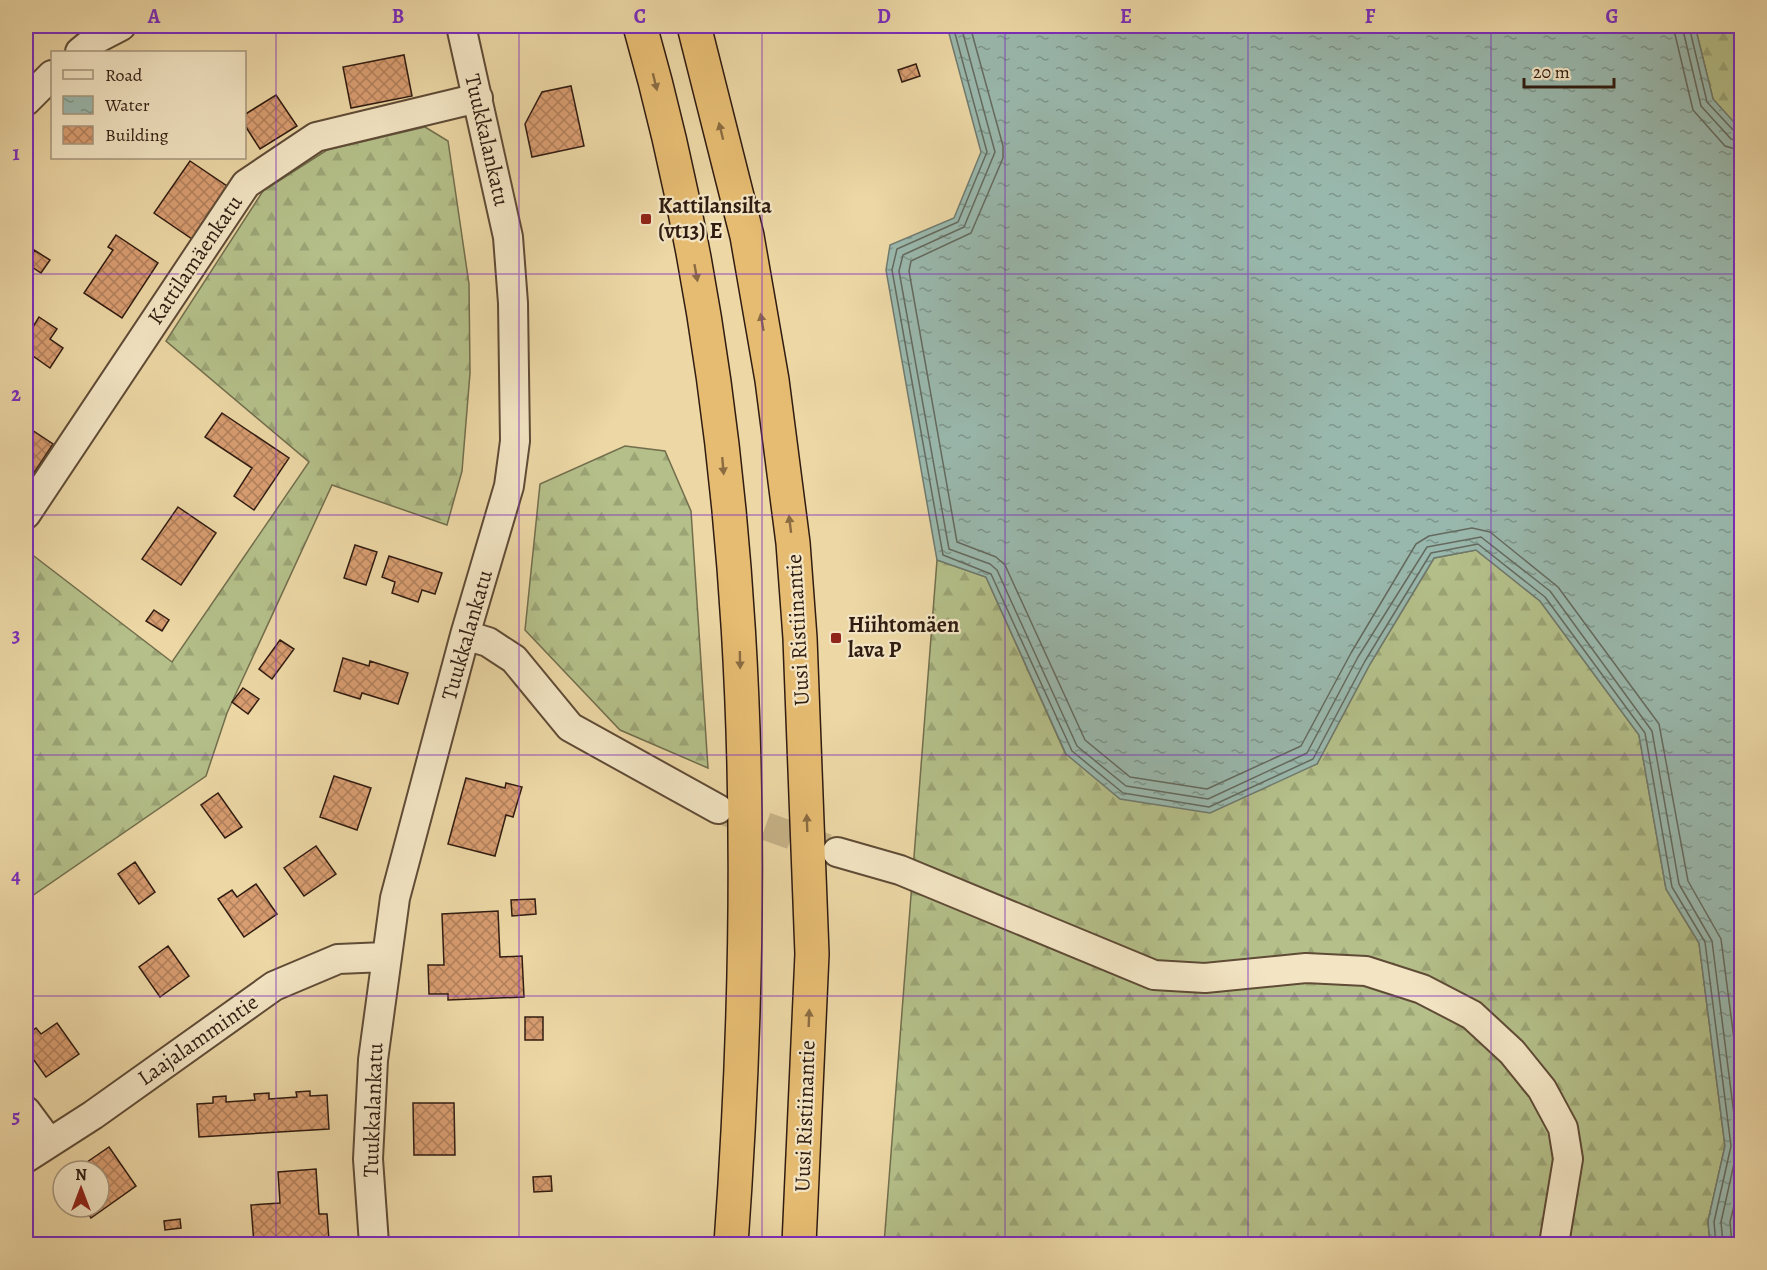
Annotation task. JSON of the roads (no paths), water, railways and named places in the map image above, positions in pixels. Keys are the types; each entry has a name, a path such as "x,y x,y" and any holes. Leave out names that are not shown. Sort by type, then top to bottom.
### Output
{"highway":[{"path":"640,26 675,164 716,393 740,648 746,962 731,1245"},
{"name":"Uusi Ristiinantie","path":"694,26 747,236 772,380 793,543 800,638 812,954 799,1245"}],"street":[{"path":"81,51 96,39 121,26"},
{"name":"Tuukkalankatu","path":"374,1245 368,1160 373,1060 385,957 395,898 465,635 509,486 515,441 513,303 508,237 461,26"},
{"path":"26,101 51,76"},
{"name":"Kattilamäenkatu","path":"26,514 246,184 315,137 478,98"},
{"path":"465,635 488,642 514,659 570,727 718,809"},
{"path":"837,852 900,870 1154,975 1205,978 1306,968 1366,971 1422,989 1472,1015 1512,1052 1527,1070 1542,1089 1563,1128 1568,1160 1554,1245"},
{"name":"Laajalammintie","path":"26,1158 93,1115 274,986 338,959 385,957"},
{"path":"26,1112 49,1142"}],"water":[{"path":"947,26 1695,26 1713,99 1742,131 1741,1244 1710,1244 1708,1221 1725,1146 1699,943 1666,889 1639,735 1540,601 1476,550 1434,558 1370,664 1317,764 1210,813 1120,799 1066,754 986,577 937,560 886,270 890,245 954,218 981,152"}],"tunnel":[{"path":"726,812 827,848"}],"place":[{"name":"Kattilansilta (vt13) E","path":"646,219"},
{"name":"Hiihtomäen lava P","path":"836,638"}]}
